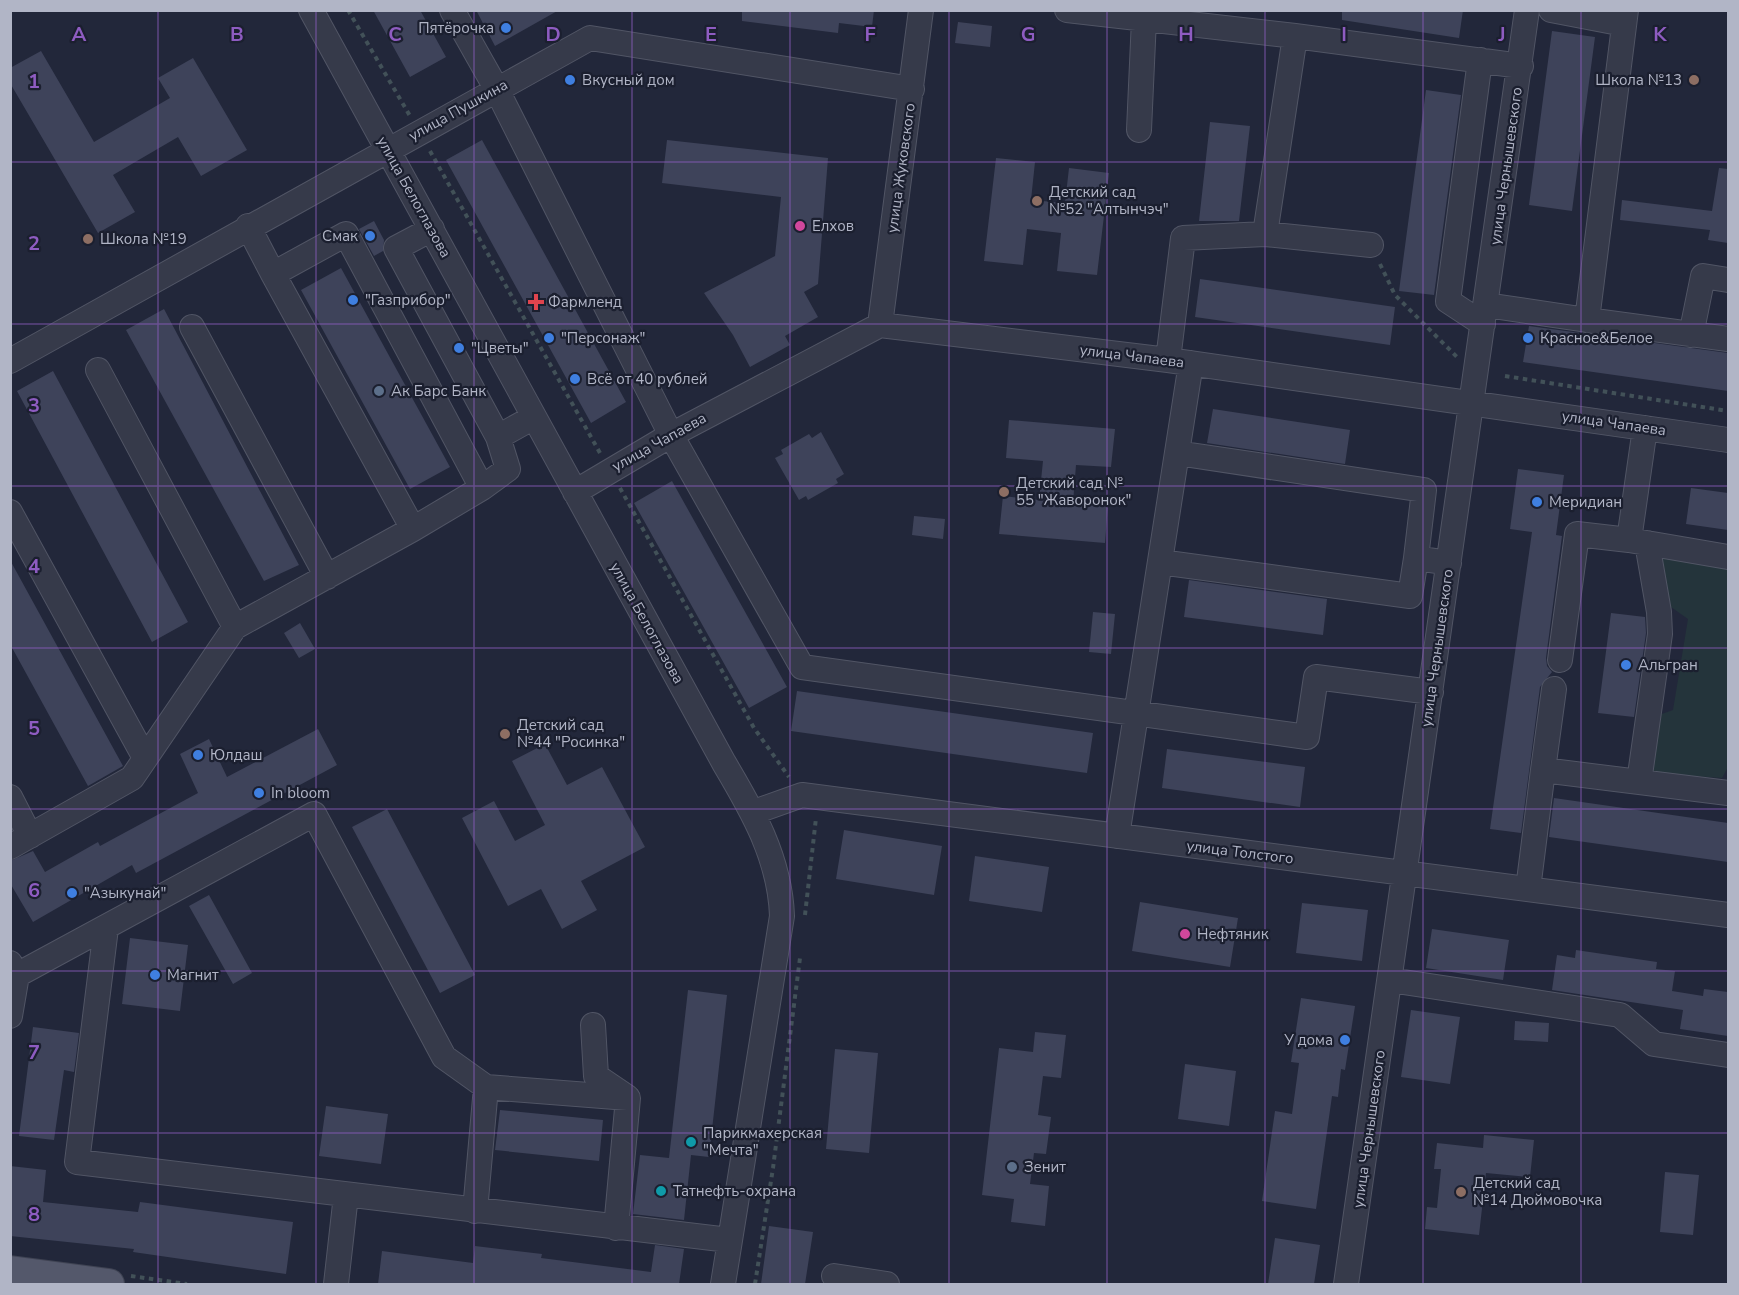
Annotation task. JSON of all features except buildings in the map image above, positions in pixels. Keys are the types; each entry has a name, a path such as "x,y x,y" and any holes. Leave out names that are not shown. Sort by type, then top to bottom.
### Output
{"main road":[{"path":"10,1270 109,1284"}],"street":[{"name":"улица Белоглазова","path":"311,10 575,492 754,812 777,872 782,915 723,1284"},
{"path":"452,10 495,88 671,435 802,667 1307,736 1316,677 1431,692"},
{"name":"улица Жуковского","path":"880,326 921,10"},
{"path":"1067,10 1295,36 1521,66"},
{"name":"улица Чернышевского","path":"1346,1284 1521,66 1527,10"},
{"path":"1551,10 1625,17 1587,320"},
{"path":"1139,130 1144,19"},
{"path":"1265,234 1295,36"},
{"name":"улица Пушкина","path":"10,361 495,88 590,38 912,89"},
{"path":"1480,60 1448,301 1484,314 1587,320 1728,339"},
{"path":"248,226 413,529"},
{"path":"10,797 20,841 132,778 235,627 413,529 482,488 508,469 498,437 396,248 432,229"},
{"path":"273,274 346,234 482,488"},
{"path":"1118,836 1178,453 1182,238 1265,234 1371,244"},
{"path":"1691,335 1703,276 1728,280"},
{"name":"улица Чапаева","path":"575,492 671,435 880,326 1180,362 1728,440"},
{"path":"192,327 327,577"},
{"path":"98,370 235,627"},
{"path":"498,437 534,417"},
{"path":"1639,782 1660,634 1659,612 1638,542 1646,428"},
{"path":"1160,562 1410,596 1424,490 1178,453"},
{"path":"10,512 145,758"},
{"path":"1560,660 1577,534 1728,557"},
{"path":"1416,558 1449,563"},
{"path":"1528,889 1554,689"},
{"path":"1544,770 1728,793"},
{"name":"улица Толстого","path":"754,812 802,795 1728,915"},
{"path":"10,1016 14,969 106,928 314,814 444,1057 486,1087 628,1098"},
{"path":"106,928 77,1162 729,1240"},
{"path":"1390,980 1620,1015 1654,1044 1728,1055"},
{"path":"593,1025 596,1076 628,1098"},
{"path":"475,1211 486,1087"},
{"path":"616,1228 628,1098"},
{"path":"336,1284 346,1195"},
{"path":"834,1276 887,1284"}],"path":[{"path":"1371,244 1395,295 1458,358"},
{"path":"1505,376 1728,411"}],"shaded area":[{"path":"1660,553 1728,565 1728,767 1722,778 1646,773 1656,716 1673,710 1688,619 1671,607"}],"place":[{"name":"Пятёрочка","path":"506,28"},
{"name":"Вкусный дом","path":"570,80"},
{"name":"Школа №13","path":"1694,80"},
{"name":"Детский сад №52 \"Алтынчэч\"","path":"1037,201"},
{"name":"Елхов","path":"800,226"},
{"name":"Смак","path":"370,236"},
{"name":"Школа №19","path":"88,239"},
{"name":"\"Газприбор\"","path":"353,300"},
{"name":"Фармленд","path":"536,302"},
{"name":"\"Персонаж\"","path":"549,338"},
{"name":"Красное&Белое","path":"1528,338"},
{"name":"\"Цветы\"","path":"459,348"},
{"name":"Всё от 40 рублей","path":"575,379"},
{"name":"Ак Барс Банк","path":"379,391"},
{"name":"Детский сад № 55 \"Жаворонок\"","path":"1004,492"},
{"name":"Меридиан","path":"1537,502"},
{"name":"Альгран","path":"1626,665"},
{"name":"Детский сад №44 \"Росинка\"","path":"505,734"},
{"name":"Юлдаш","path":"198,755"},
{"name":"In bloom","path":"259,793"},
{"name":"\"Азыкунай\"","path":"72,893"},
{"name":"Нефтяник","path":"1185,934"},
{"name":"Магнит","path":"155,975"},
{"name":"У дома","path":"1345,1040"},
{"name":"Парикмахерская \"Мечта\"","path":"691,1142"},
{"name":"Зенит","path":"1012,1167"},
{"name":"Татнефть-охрана","path":"661,1191"},
{"name":"Детский сад №14 Дюймовочка","path":"1461,1192"}]}
